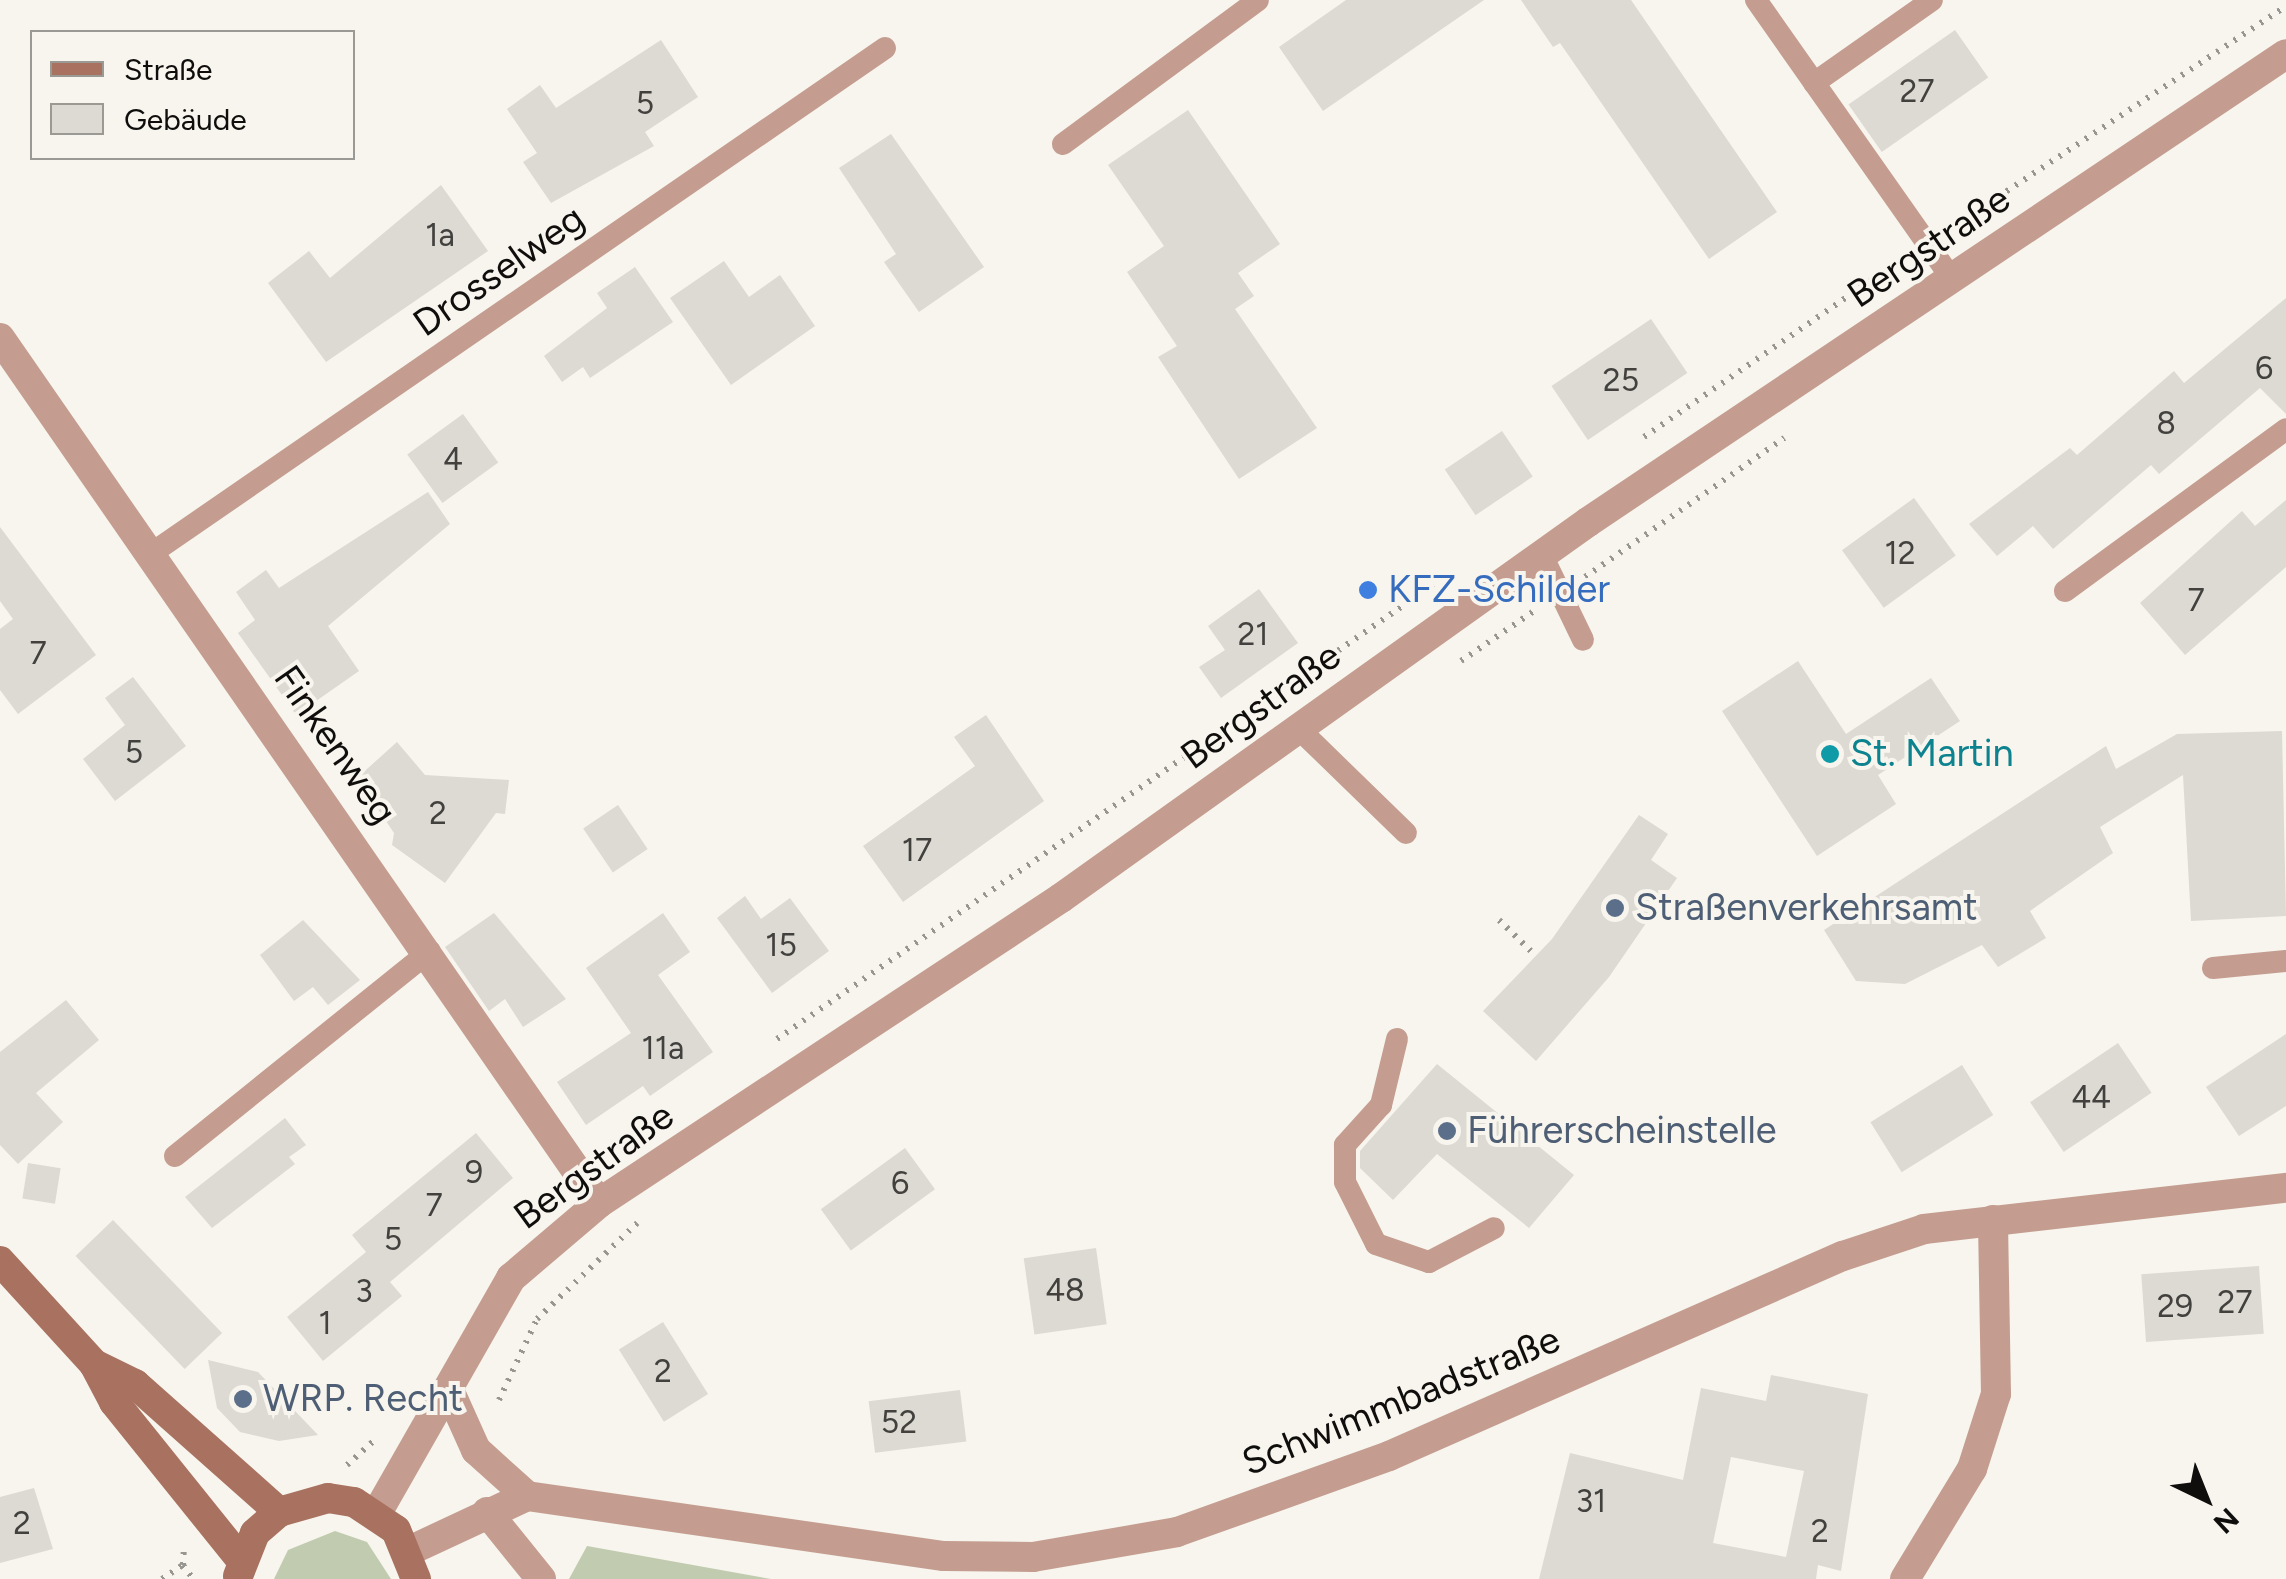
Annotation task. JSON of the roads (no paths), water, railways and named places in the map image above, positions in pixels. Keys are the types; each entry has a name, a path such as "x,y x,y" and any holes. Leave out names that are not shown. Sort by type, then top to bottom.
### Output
{"main road":[{"path":"0,1262 94,1364 114,1402 239,1570 279,1512 328,1498 377,1513 413,1565"},
{"path":"94,1364 135,1384 279,1512"}],"street":[{"name":"Bergstraße","path":"377,1513 511,1278 598,1202 1062,898 1542,555 2286,54"},
{"name":"Finkenweg","path":"0,338 430,951 598,1202"},
{"name":"Schwimmbadstraße","path":"413,1565 487,1512 527,1496 944,1556 1033,1557 1177,1532 1389,1456 1843,1256 1924,1229 2286,1188"},
{"path":"1905,1579 1972,1469 1996,1394 1993,1220"},
{"path":"449,1390 476,1450 527,1496"},
{"path":"487,1512 541,1579"}],"lane":[{"path":"1062,144 1258,0"},
{"path":"1756,0 1953,280"},
{"path":"1814,83 1932,0"},
{"name":"Drosselweg","path":"152,553 885,48"},
{"path":"2065,591 2286,430"},
{"path":"1542,555 1583,640"},
{"path":"1298,728 1406,833"},
{"path":"175,1156 430,951"},
{"path":"2214,968 2286,961"},
{"path":"1397,1039 1381,1105 1345,1145 1345,1182 1376,1244 1429,1262 1494,1228"}],"place":[{"name":"KFZ-Schilder","path":"1368,590"},
{"name":"St. Martin","path":"1830,754"},
{"name":"Straßenverkehrsamt","path":"1615,908"},
{"name":"Führerscheinstelle","path":"1447,1131"},
{"name":"WRP. Recht","path":"243,1399"}]}
